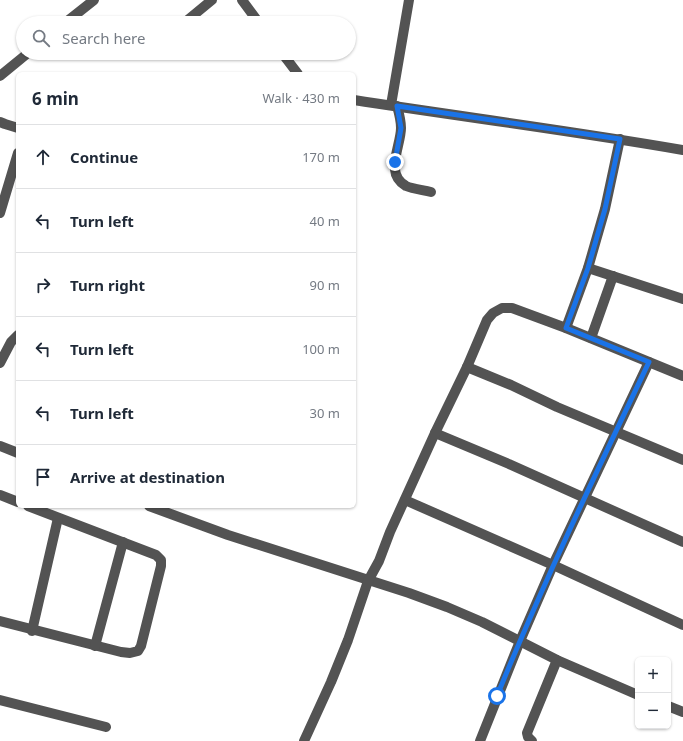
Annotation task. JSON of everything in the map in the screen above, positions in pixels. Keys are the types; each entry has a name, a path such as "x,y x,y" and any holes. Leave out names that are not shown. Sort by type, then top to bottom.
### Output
{"street":[{"path":"74,16 94,0"},
{"path":"193,16 212,0"},
{"path":"242,0 254,16"},
{"path":"409,0 394,106 401,128 395,162 395,173 400,181 407,186 430,192"},
{"path":"0,76 19,60"},
{"path":"287,60 296,72"},
{"path":"356,100 620,139 683,150"},
{"path":"0,122 16,127"},
{"path":"566,328 588,268 605,209 620,139"},
{"path":"0,213 16,161"},
{"path":"588,268 683,299"},
{"path":"591,338 613,276"},
{"path":"304,741 345,647 368,580 379,561 435,433 468,367 487,320 492,313 502,308 512,308 566,328 683,376"},
{"path":"0,363 11,342 16,336"},
{"path":"480,741 520,641 553,565 649,362"},
{"path":"468,367 511,385 557,407 683,460"},
{"path":"435,433 509,464 683,542"},
{"path":"0,446 16,452"},
{"path":"0,495 16,501"},
{"path":"405,500 553,565 683,625"},
{"path":"0,621 95,646 130,653 138,651 141,646 161,566 160,560 156,555 33,508"},
{"path":"154,508 228,535 409,593 447,607 557,660 635,694"},
{"path":"32,630 58,518"},
{"path":"95,646 123,542"},
{"path":"532,741 528,737 527,733 557,660"},
{"path":"0,700 106,727"},
{"path":"671,707 683,712"}],"route":[{"path":"395,162 401,128 397,106 516,125 620,139 605,209 588,268 566,328 649,362 553,565 497,696"}]}
